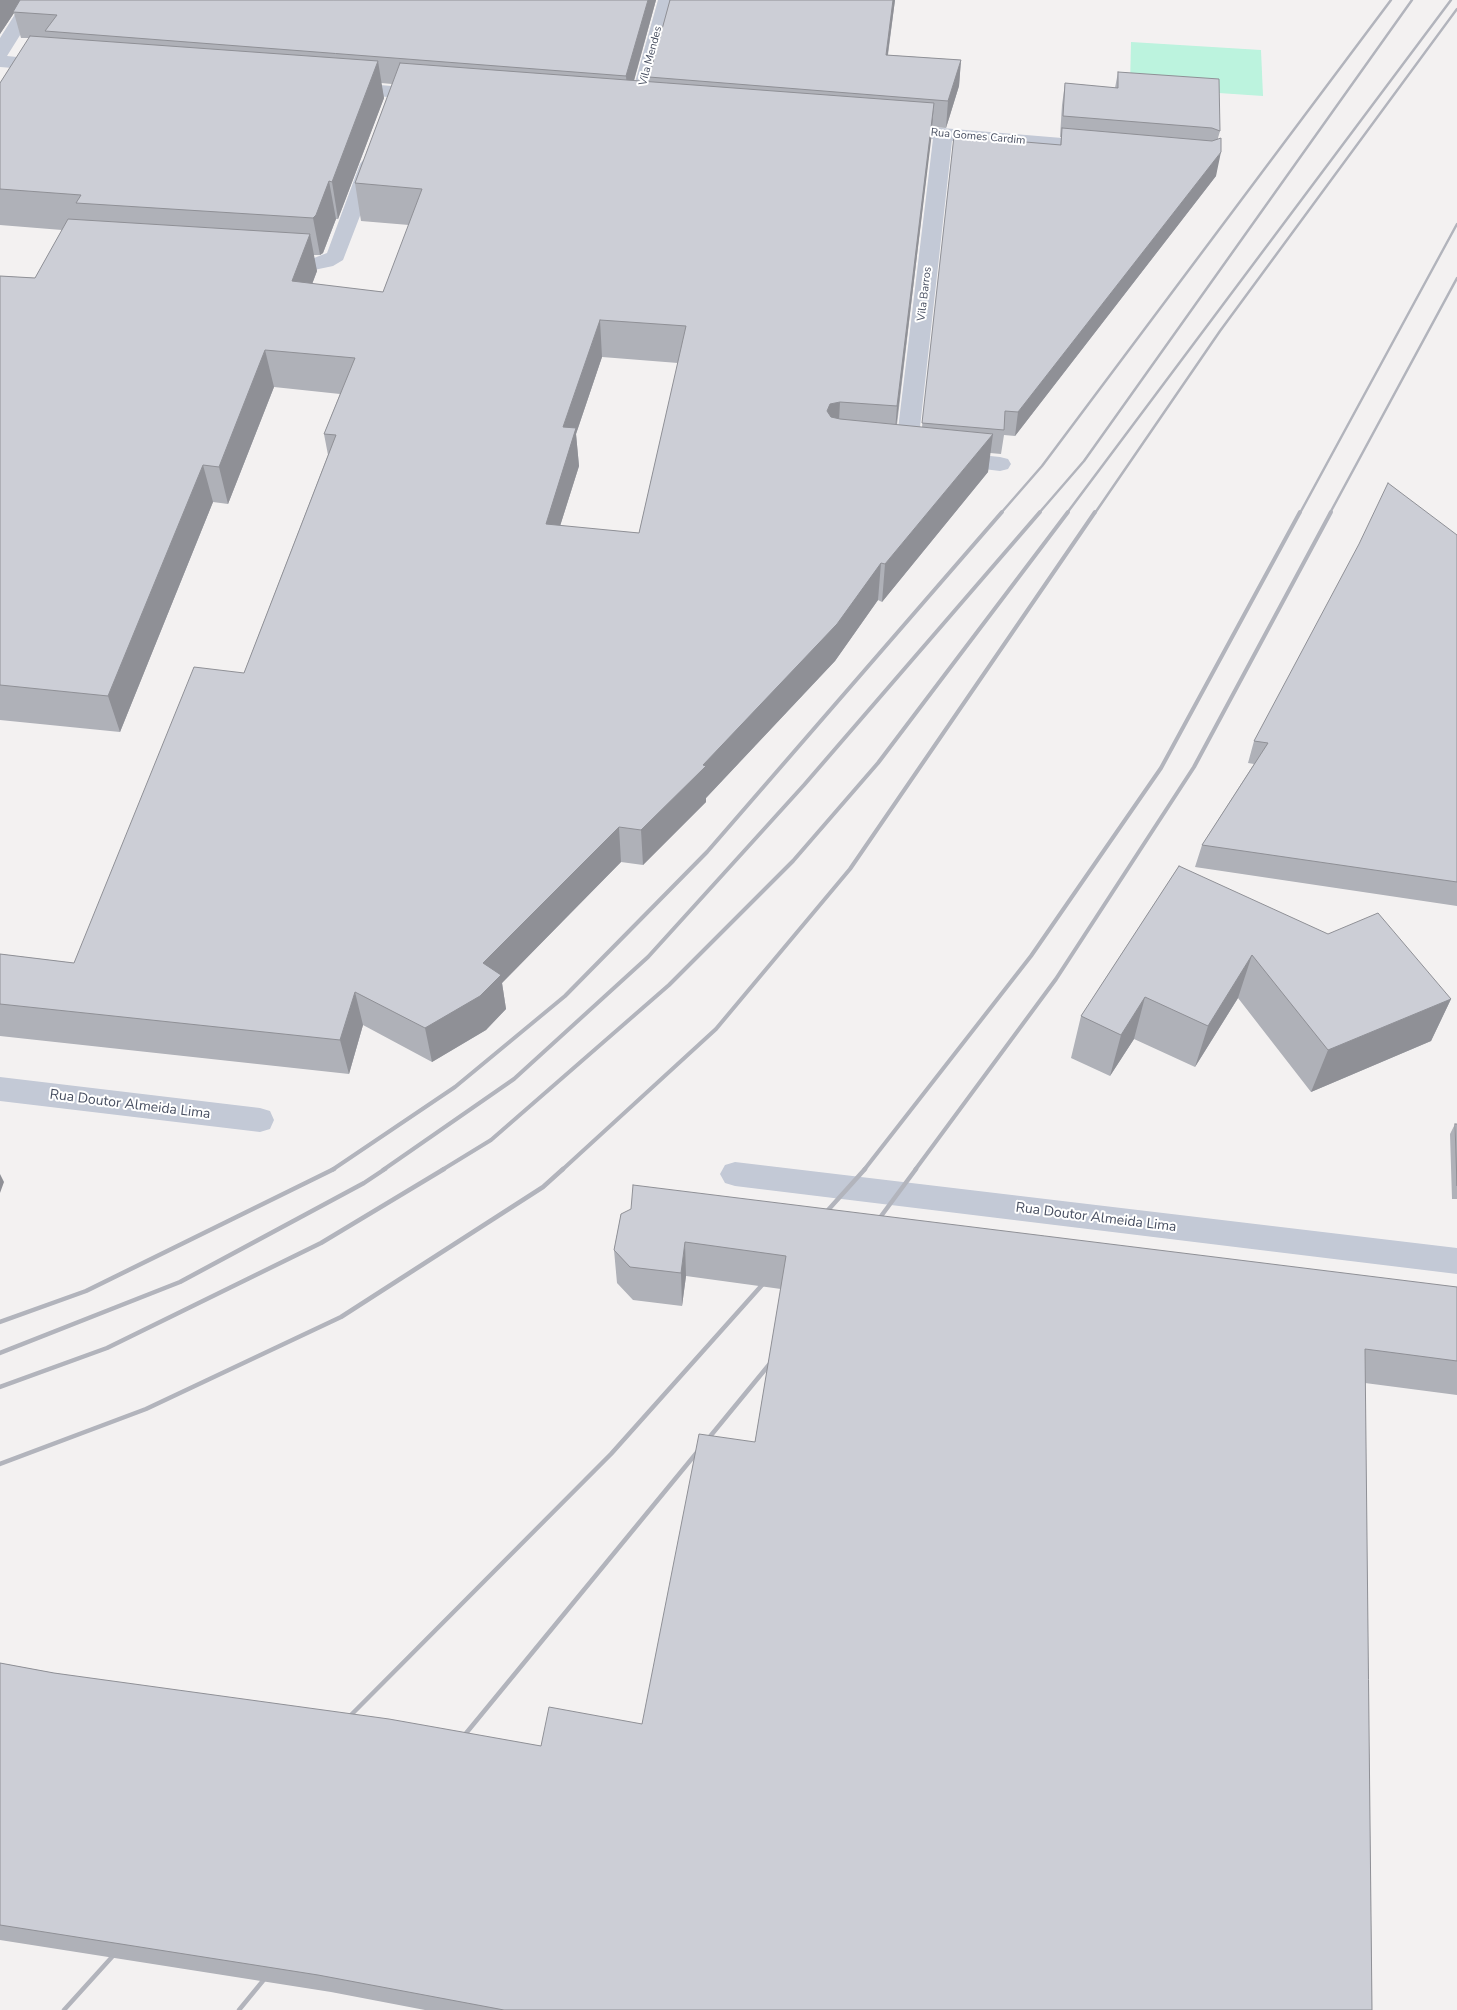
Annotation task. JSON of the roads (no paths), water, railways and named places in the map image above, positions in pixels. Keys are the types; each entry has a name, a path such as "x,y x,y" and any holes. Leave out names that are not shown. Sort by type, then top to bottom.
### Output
{"street":[{"path":"0,52 33,0"},
{"name":"Vila Mendes","path":"636,111 667,0"},
{"path":"0,61 69,67"},
{"path":"327,87 393,101 444,96"},
{"path":"617,110 656,112"},
{"name":"Rua Gomes Cardim","path":"878,129 1119,149"},
{"name":"Vila Barros","path":"943,134 913,455 1000,464"},
{"path":"256,260 314,264 326,262 336,256 377,147"},
{"name":"Rua Doutor Almeida Lima","path":"0,1089 260,1120"},
{"name":"Rua Doutor Almeida Lima","path":"735,1174 1457,1261"}],"railway":[{"path":"1001,513 1042,466 1391,0"},
{"path":"1039,513 1084,461 1412,0"},
{"path":"1067,513 1451,0"},
{"path":"1095,513 1220,331 1457,9"},
{"path":"1300,513 1457,224"},
{"path":"1330,513 1457,278"},
{"path":"332,1170 455,1087 565,996 707,852 1002,512"},
{"path":"383,1170 514,1079 648,957 804,785 1040,512"},
{"path":"442,1170 491,1140 669,985 793,861 878,763 1068,512"},
{"path":"562,1170 716,1029 850,869 1095,512"},
{"path":"864,1170 1031,956 1161,768 1300,512"},
{"path":"915,1170 1056,979 1194,767 1331,512"},
{"path":"0,1353 180,1282 364,1183 385,1169"},
{"path":"0,1387 107,1348 321,1243 444,1169"},
{"path":"0,1464 146,1409 341,1317 543,1187 563,1169"},
{"path":"820,1219 865,1169"},
{"path":"873,1227 916,1169"},
{"path":"0,1322 86,1291 332,1170"},
{"path":"343,1723 611,1454 771,1275"},
{"path":"458,1743 777,1355"},
{"path":"64,2010 121,1947"},
{"path":"239,2010 271,1971"}]}
